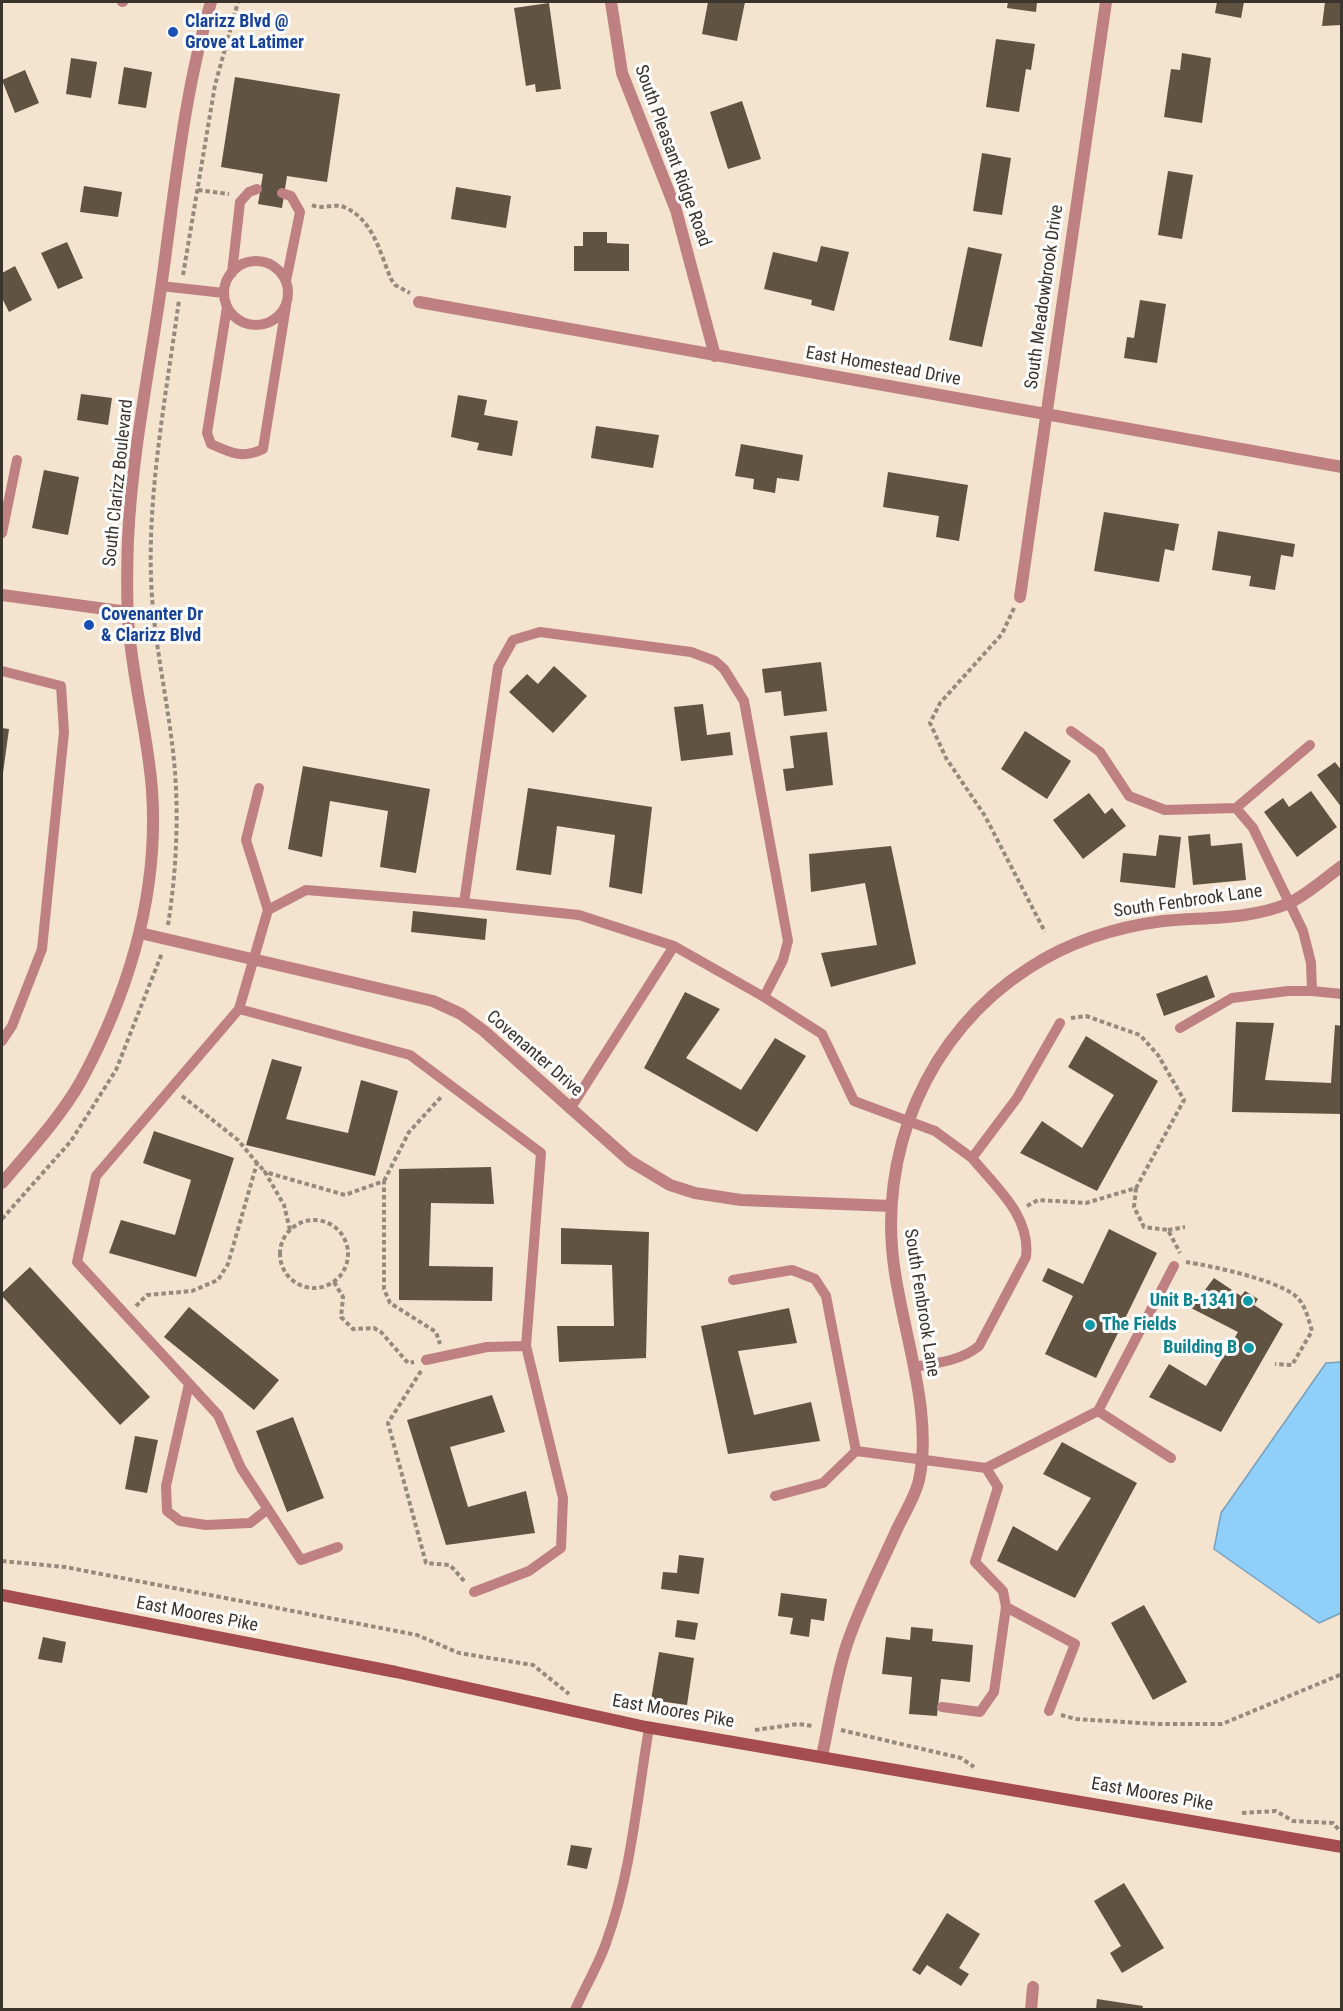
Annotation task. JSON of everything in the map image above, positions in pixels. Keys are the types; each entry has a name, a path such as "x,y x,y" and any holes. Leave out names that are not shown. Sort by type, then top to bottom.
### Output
{"main road":[{"name":"East Moores Pike","path":"2,1595 396,1672 649,1728 1341,1846"}],"street":[{"name":"South Clarizz Boulevard","path":"2,1183 33,1147 80,1083 114,1010 140,933 148,894 152,854 152,794 128,612 128,537 136,457 191,81 211,2"},
{"name":"South Pleasant Ridge Road","path":"611,2 622,73 676,210 715,356"},
{"name":"South Meadowbrook Drive","path":"1020,597 1106,2"},
{"name":"East Homestead Drive","path":"419,302 1341,467"},
{"path":"2,595 128,612"},
{"name":"South Fenbrook Lane","path":"822,1756 846,1646 919,1483 924,1446 914,1367 890,1241 896,1165 922,1085 960,1028 1001,987 1031,966 1092,937 1121,928 1252,914 1289,903 1341,866"},
{"name":"Covenanter Drive","path":"140,933 433,1001 461,1014 484,1031 630,1161 650,1175 695,1193 741,1200 891,1206"},
{"path":"1031,2010 1033,1987"}],"lane":[{"path":"232,273 250,262 261,262 280,272 288,289 263,449 249,455 229,452 211,444 207,433 228,307 224,292 232,273 240,202 249,192 257,189"},
{"path":"282,193 291,196 300,212 286,281"},
{"path":"161,286 224,292"},
{"path":"228,307 242,322 252,325 273,321 286,306"},
{"path":"2,533 17,460"},
{"path":"464,903 498,667 513,640 540,632 703,656 724,669 744,701 786,928 787,951 764,997"},
{"path":"2,671 61,687 64,732 42,949 12,1026 2,1041"},
{"path":"1071,731 1100,752 1129,796 1165,810 1236,808 1310,745"},
{"path":"259,788 246,840 268,910 251,960 239,1009 96,1176 77,1262 218,1415 241,1468 301,1560 338,1547"},
{"path":"1236,808 1253,828 1303,931 1311,963 1312,991"},
{"path":"268,910 306,890 579,915 674,946 814,1028 827,1040 854,1101 908,1123 935,1131 972,1158 1016,1211 1028,1242 1026,1257 979,1346 971,1353 957,1358 914,1367"},
{"path":"570,1109 674,946"},
{"path":"1180,1028 1232,998 1288,991 1341,994"},
{"path":"239,1009 410,1055 541,1153 526,1346 563,1498 561,1548 529,1571 474,1592"},
{"path":"972,1158 1017,1098 1060,1023"},
{"path":"856,1450 922,1462 986,1468 1098,1411 1174,1266"},
{"path":"733,1280 792,1270 814,1278 826,1296 856,1450"},
{"path":"426,1359 487,1347 526,1346"},
{"path":"189,1384 166,1486 167,1511 180,1521 206,1525 250,1523 268,1509"},
{"path":"1098,1411 1171,1458"},
{"path":"775,1496 823,1484 856,1450"},
{"path":"942,1707 980,1712 994,1692 1006,1606 1003,1591 975,1562 998,1487 986,1468"},
{"path":"1006,1606 1075,1644 1049,1711"},
{"path":"575,2010 606,1945 613,1921 630,1843 649,1728"}],"path":[{"path":"2,1219 71,1141 116,1070 159,964 166,939 174,886 176,788 154,632 151,548 167,388 181,288 215,85 238,2"},
{"path":"198,190 233,194"},
{"path":"310,199 314,206 343,207 360,218 372,233 395,285 411,293 419,302"},
{"path":"1020,597 1002,634 940,703 930,723 946,758 985,816 1045,932"},
{"path":"1060,1023 1063,1019 1086,1016 1140,1035 1158,1055 1184,1100 1136,1188 1134,1207 1144,1227 1168,1230 1185,1227"},
{"path":"444,1356 436,1332 390,1303 384,1289 384,1181 409,1132 452,1086"},
{"path":"171,1088 238,1140 265,1172 284,1205 290,1230"},
{"path":"126,1315 147,1295 192,1291 218,1280 228,1264 257,1163"},
{"path":"265,1172 345,1195 384,1181"},
{"path":"1016,1211 1038,1200 1086,1203 1136,1188"},
{"path":"318,1220 337,1229 348,1248 348,1258 346,1269 334,1282 319,1288 307,1288 288,1276 280,1255 282,1243 290,1230 307,1221 318,1220"},
{"path":"1168,1230 1185,1262"},
{"path":"1174,1266 1185,1262 1216,1266 1293,1294 1304,1305 1312,1331 1292,1365 1275,1364"},
{"path":"334,1282 343,1297 342,1317 353,1329 374,1328 381,1332 408,1363 426,1359"},
{"path":"426,1359 388,1423 426,1563 450,1565 474,1592"},
{"path":"2,1561 65,1567 417,1635 459,1653 533,1665 570,1696"},
{"path":"1049,1711 1076,1719 1157,1724 1222,1724 1341,1674"},
{"path":"747,1731 798,1724 828,1728 961,1758 976,1768"},
{"path":"1230,1811 1276,1811 1293,1821 1333,1823 1341,1833"}],"water":[{"path":"1341,1362 1341,1613 1319,1623 1214,1549 1221,1513 1326,1363"}],"building":[{"path":"708,2 745,2 737,41 702,34"},
{"path":"1008,2 1037,2 1036,12 1007,8"},
{"path":"1217,2 1244,2 1241,18 1215,13"},
{"path":"1325,2 1342,2 1342,25 1322,26"},
{"path":"549,3 561,89 536,92 535,84 526,86 514,8"},
{"path":"996,39 1035,44 1031,70 1026,69 1019,112 986,107"},
{"path":"1182,53 1211,58 1202,123 1164,117 1171,69 1180,70"},
{"path":"71,58 97,62 91,98 66,94"},
{"path":"124,67 152,72 146,108 118,104"},
{"path":"25,70 39,103 15,113 2,80"},
{"path":"235,77 340,94 327,182 287,176 282,208 258,204 263,174 221,167"},
{"path":"742,101 761,159 728,169 710,112"},
{"path":"982,153 1011,158 1002,215 973,211"},
{"path":"1168,171 1193,175 1182,239 1158,235"},
{"path":"84,186 122,192 118,217 80,212"},
{"path":"456,187 511,196 506,228 451,219"},
{"path":"583,232 607,232 607,243 629,244 629,271 574,271 574,246 583,246"},
{"path":"67,242 83,278 58,289 41,253"},
{"path":"821,246 849,252 834,311 811,305 812,300 764,289 773,252 817,262"},
{"path":"968,247 1002,254 982,347 949,340"},
{"path":"15,266 32,300 9,312 2,298 2,273"},
{"path":"1140,300 1166,304 1157,363 1124,358 1127,337 1134,338"},
{"path":"81,394 112,398 108,425 77,420"},
{"path":"458,395 487,400 484,415 518,421 512,456 477,450 479,443 451,437"},
{"path":"596,426 659,435 653,468 591,458"},
{"path":"741,444 803,455 799,481 777,478 775,493 753,489 754,479 735,476"},
{"path":"44,470 79,477 68,535 32,528"},
{"path":"888,472 968,485 959,541 936,537 939,516 883,507"},
{"path":"1104,512 1179,524 1174,551 1165,549 1159,582 1094,571"},
{"path":"1218,531 1295,544 1293,557 1281,555 1275,590 1249,586 1251,576 1212,570"},
{"path":"821,662 827,711 784,716 781,691 765,693 762,669"},
{"path":"554,666 587,696 553,733 509,692 527,674 538,684"},
{"path":"703,704 707,735 730,732 733,755 681,761 674,707"},
{"path":"2,728 9,729 3,773 2,772"},
{"path":"1025,731 1071,761 1047,799 1001,769"},
{"path":"827,732 833,785 786,791 783,769 794,768 790,736"},
{"path":"1335,762 1342,771 1342,808 1317,775"},
{"path":"303,766 430,789 416,873 380,867 388,811 330,801 322,857 288,849"},
{"path":"528,788 652,807 642,894 609,887 615,835 557,826 551,875 516,870"},
{"path":"1311,791 1337,827 1297,857 1264,812 1283,798 1289,807"},
{"path":"1089,793 1105,814 1112,808 1126,826 1083,859 1053,820"},
{"path":"1210,834 1211,846 1242,843 1246,880 1193,885 1188,836"},
{"path":"1159,835 1181,837 1175,888 1120,882 1123,853 1156,856"},
{"path":"891,846 916,964 831,987 821,953 877,945 865,883 811,892 809,854"},
{"path":"413,911 487,919 485,940 411,932"},
{"path":"1207,975 1215,997 1164,1016 1156,994"},
{"path":"685,992 720,1009 686,1058 741,1090 775,1038 806,1056 757,1132 644,1068"},
{"path":"1236,1022 1274,1023 1265,1080 1331,1083 1335,1025 1342,1026 1342,1114 1232,1112"},
{"path":"1086,1036 1158,1081 1097,1191 1020,1153 1042,1121 1082,1148 1114,1095 1068,1067"},
{"path":"272,1059 302,1067 286,1119 348,1133 361,1080 398,1091 375,1176 246,1145"},
{"path":"154,1131 234,1158 196,1277 109,1253 121,1220 175,1235 191,1180 143,1163"},
{"path":"491,1167 494,1204 431,1203 429,1266 493,1267 492,1301 399,1300 399,1169"},
{"path":"561,1228 649,1232 646,1358 559,1362 557,1326 614,1326 612,1265 561,1264"},
{"name":"The Fields","path":"1109,1229 1157,1253 1096,1378 1045,1354 1073,1296 1042,1281 1048,1268 1083,1284"},
{"path":"30,1267 150,1397 120,1425 2,1296 2,1293"},
{"name":"Building B","path":"1214,1278 1241,1296 1245,1291 1258,1299 1254,1305 1283,1324 1221,1432 1149,1397 1169,1364 1206,1386 1238,1332 1191,1308"},
{"path":"189,1307 279,1380 254,1410 164,1337"},
{"path":"789,1308 797,1343 738,1351 754,1415 811,1402 820,1441 728,1454 701,1326"},
{"path":"492,1395 505,1432 450,1447 468,1507 526,1491 535,1533 446,1545 407,1420"},
{"path":"293,1417 324,1498 287,1512 256,1431"},
{"path":"135,1436 158,1440 147,1493 125,1489"},
{"path":"1062,1442 1137,1483 1075,1598 997,1561 1013,1526 1057,1551 1091,1498 1043,1474"},
{"path":"679,1555 704,1558 699,1594 661,1589 663,1572 677,1573"},
{"path":"781,1593 827,1599 824,1621 811,1619 809,1637 790,1634 793,1618 778,1616"},
{"path":"1144,1605 1187,1682 1153,1700 1111,1623"},
{"path":"677,1620 698,1623 695,1640 675,1637"},
{"path":"911,1627 933,1629 932,1641 973,1645 970,1682 941,1679 937,1716 909,1714 912,1677 882,1674 886,1637 910,1640"},
{"path":"43,1637 66,1642 62,1663 38,1659"},
{"path":"659,1652 694,1658 687,1705 651,1700"},
{"path":"571,1845 592,1848 587,1869 567,1865"},
{"path":"1124,1883 1164,1948 1122,1973 1110,1953 1121,1946 1094,1901"},
{"path":"947,1913 980,1934 959,1968 969,1974 961,1986 927,1965 920,1975 912,1970"},
{"path":"1097,1999 1143,2006 1142,2010 1096,2010"}],"place":[{"name":"Clarizz Blvd @ Grove at Latimer","path":"173,32"},
{"name":"Covenanter Dr & Clarizz Blvd","path":"89,625"},
{"name":"Unit B-1341","path":"1248,1301"},
{"name":"The Fields","path":"1090,1325"},
{"name":"Building B","path":"1249,1348"}]}
